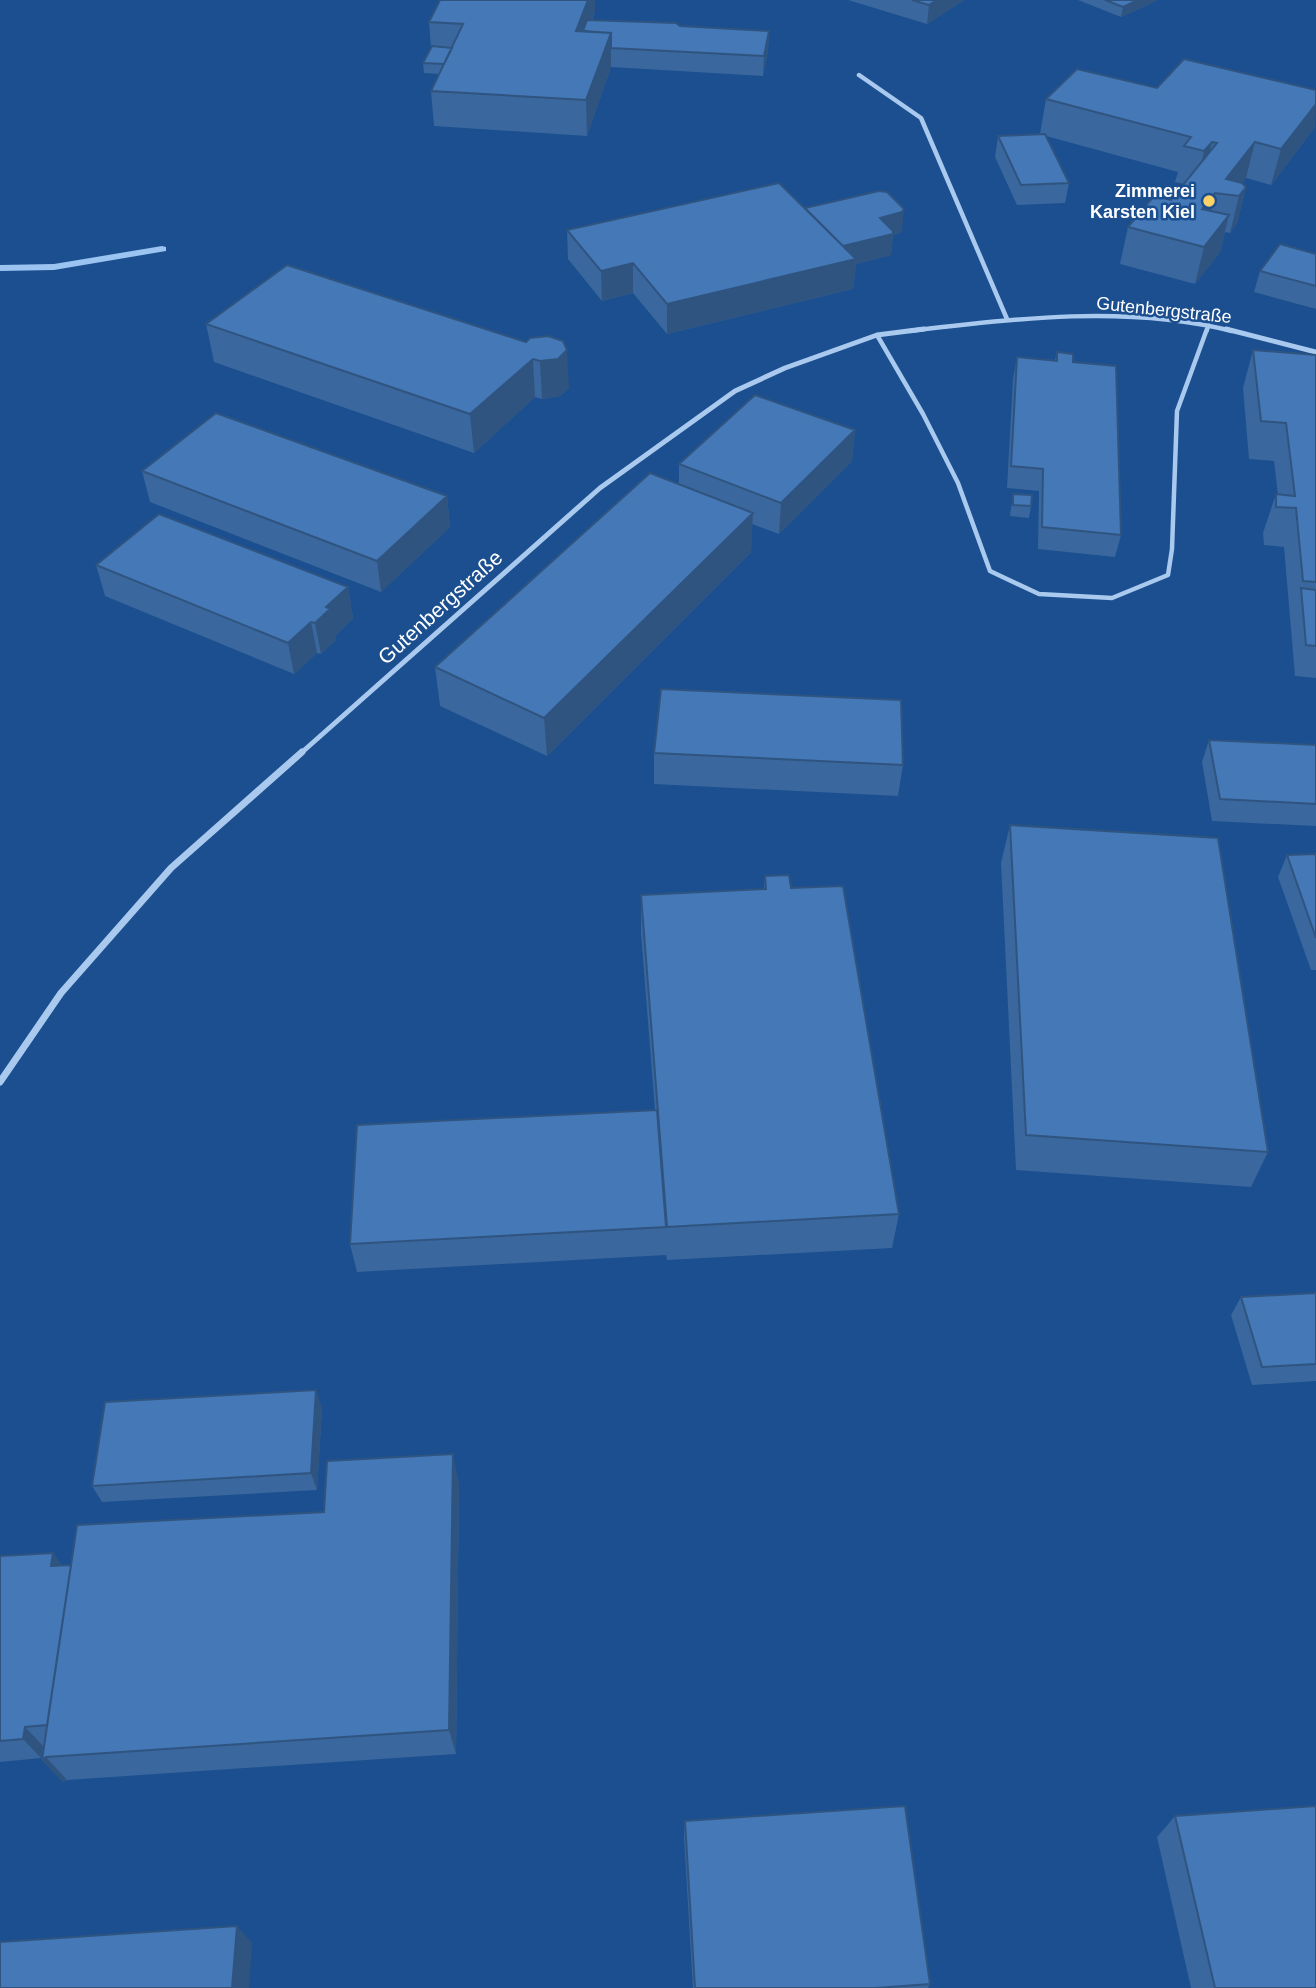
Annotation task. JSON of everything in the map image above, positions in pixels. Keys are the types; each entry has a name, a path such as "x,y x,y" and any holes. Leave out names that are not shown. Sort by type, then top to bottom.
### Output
{"street":[{"path":"859,75 921,118 1007,319"},
{"name":"Gutenbergstraße","path":"0,1082 61,993 171,868 600,488 735,391 785,368 877,335 1007,319 1118,316 1209,325 1316,352"}],"lane":[{"path":"877,335 923,414 958,482 990,571 1039,594 1112,598 1168,575 1172,549 1177,411 1209,325"}],"building":[{"path":"440,0 588,0 576,31 611,33 586,100 431,91 463,24 429,22"},
{"path":"912,0 937,0 929,5"},
{"path":"1105,0 1138,0 1123,7"},
{"path":"587,20 676,23 680,26 769,31 764,56 611,48 611,33 583,31"},
{"path":"432,46 452,48 444,64 423,63"},
{"path":"1184,59 1316,90 1316,104 1281,149 1255,142 1226,179 1242,183 1246,187 1239,196 1215,193 1202,209 1229,215 1204,247 1128,227 1154,196 1171,200 1217,143 1212,142 1204,151 1184,146 1191,137 1046,99 1077,69 1157,88"},
{"path":"1045,134 1069,183 1021,185 998,136"},
{"path":"779,183 856,259 667,304 633,263 601,271 567,230"},
{"path":"879,191 887,192 904,209 902,212 880,218 893,234 843,246 805,208"},
{"path":"1280,244 1316,254 1316,286 1260,271"},
{"path":"287,265 526,342 530,338 548,336 563,341 567,350 558,359 533,359 470,414 206,324"},
{"path":"1253,350 1316,355 1316,582 1303,581 1296,508 1276,507 1276,494 1295,496 1286,423 1261,421"},
{"path":"1057,352 1073,354 1073,362 1116,366 1121,535 1042,527 1043,469 1011,466 1017,357 1057,361"},
{"path":"755,395 855,430 781,503 679,464"},
{"path":"216,413 447,496 377,561 142,471"},
{"path":"650,473 753,513 544,718 435,667"},
{"path":"1013,494 1032,495 1031,506 1013,505"},
{"path":"159,514 348,587 326,607 330,609 315,623 311,622 288,643 96,565"},
{"path":"1301,588 1316,590 1316,646 1306,645"},
{"path":"661,689 901,700 903,765 654,753"},
{"path":"1209,740 1316,745 1316,804 1220,799"},
{"path":"1010,825 1218,838 1268,1152 1026,1135"},
{"path":"1316,854 1316,938 1287,855"},
{"path":"789,875 791,888 843,886 899,1214 667,1227 641,895 766,889 765,876"},
{"path":"657,1110 666,1227 350,1244 357,1125"},
{"path":"1316,1293 1316,1364 1262,1367 1241,1297"},
{"path":"316,1390 311,1473 92,1486 105,1402"},
{"path":"453,1454 449,1730 46,1757 42,1760 77,1525 324,1512 327,1461"},
{"path":"53,1553 51,1566 71,1565 47,1725 25,1727 23,1739 0,1741 0,1556"},
{"path":"905,1806 930,1984 876,1988 695,1988 685,1821"},
{"path":"1316,1806 1316,1988 1215,1988 1175,1816"},
{"path":"237,1926 232,1988 0,1988 0,1942"}],"waterway":[{"path":"0,268 54,267 162,249"}],"place":[{"name":"Zimmerei Karsten Kiel","path":"1209,201"}]}
